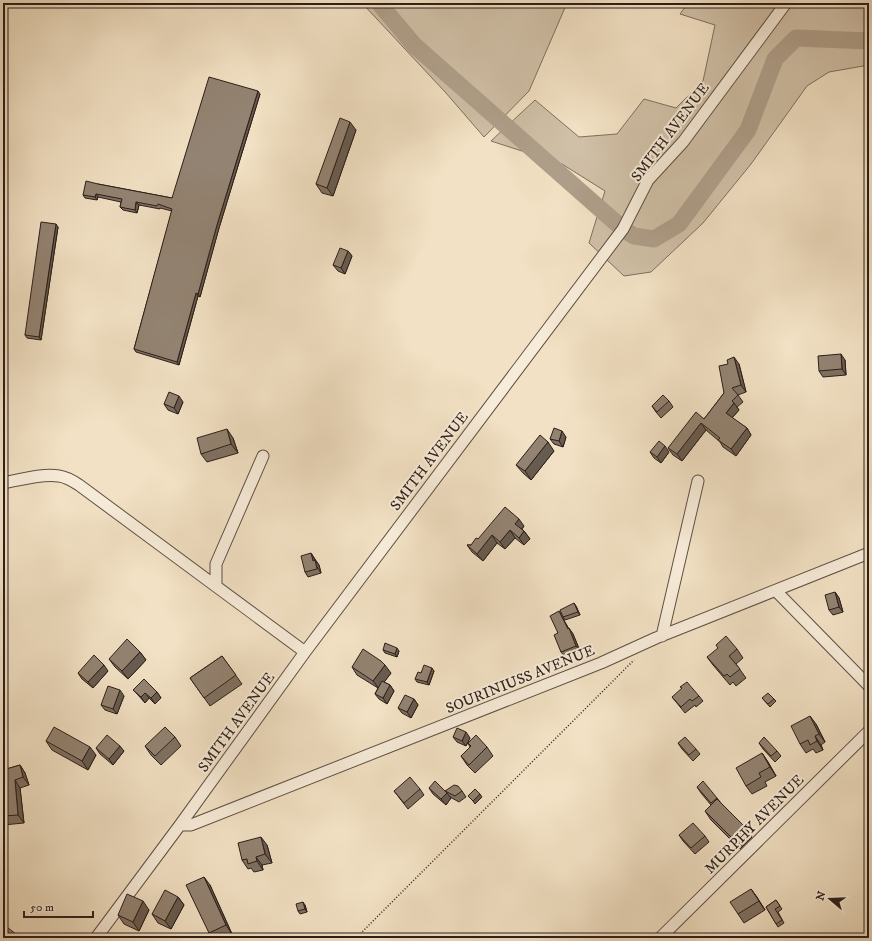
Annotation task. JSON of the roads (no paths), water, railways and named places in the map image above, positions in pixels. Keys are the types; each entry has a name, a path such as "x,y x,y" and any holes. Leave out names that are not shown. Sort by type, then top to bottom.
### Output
{"street":[{"name":"SMITH AVENUE","path":"96,938 305,652 623,229 648,180 683,142 786,3"},
{"path":"216,586 216,564 263,456"},
{"path":"3,483 50,475 69,479 111,508 305,652"},
{"path":"662,636 698,481"},
{"name":"SOURINIUSS AVENUE","path":"180,825 191,825 601,663 662,636 869,553"},
{"path":"776,591 869,686"},
{"name":"MURPHY AVENUE","path":"660,938 869,731"}],"waterway":[{"path":"379,3 414,45 623,229 634,236 654,239 679,224 748,130 775,59 796,38 869,41"}]}
